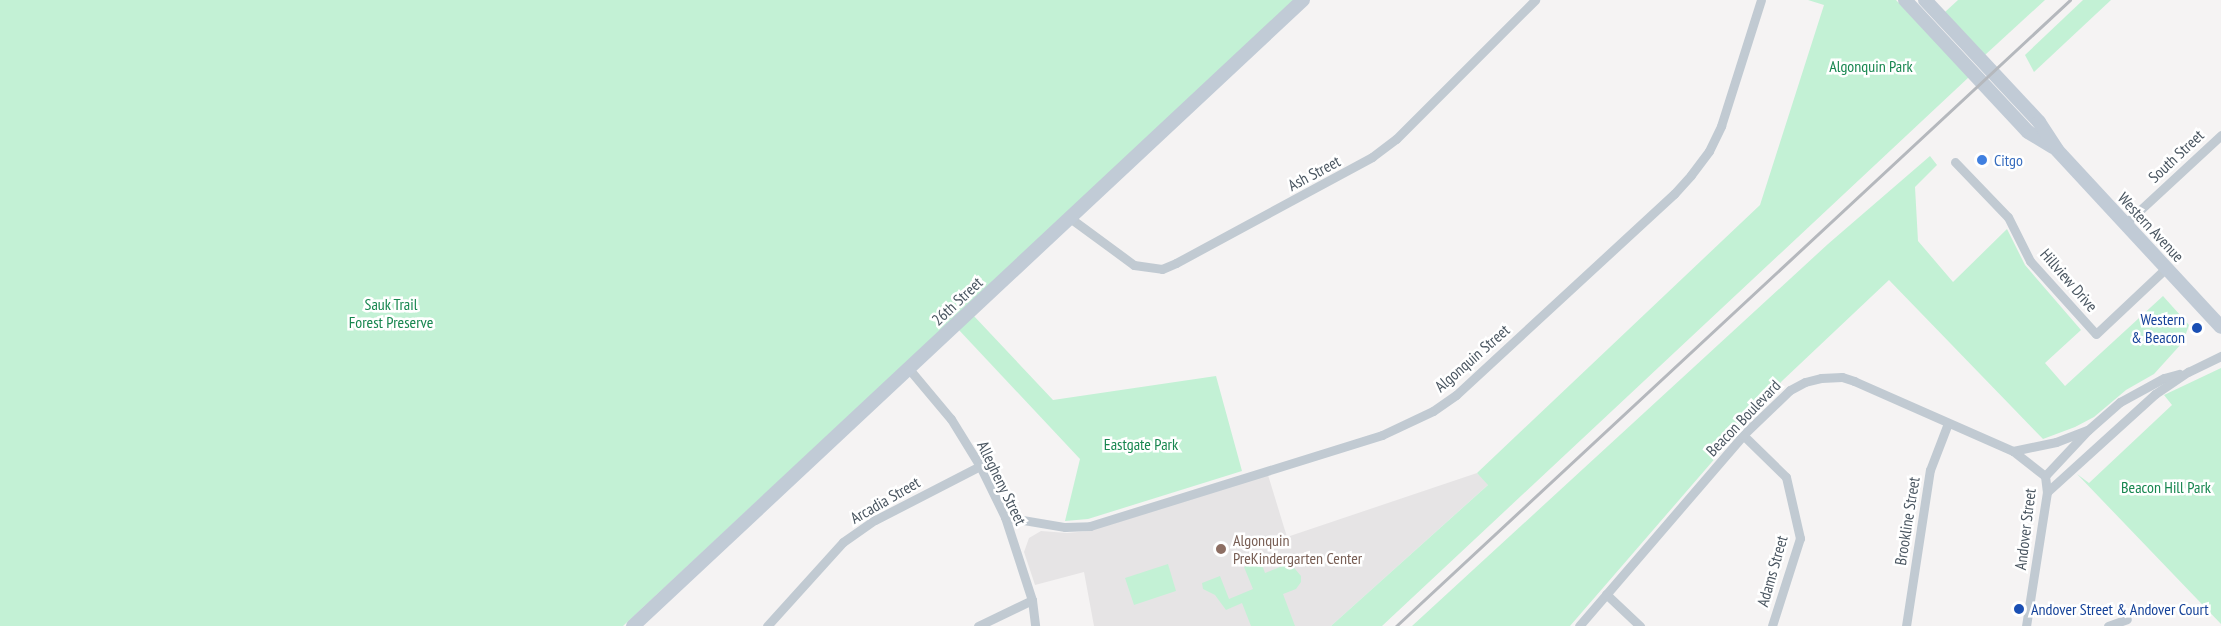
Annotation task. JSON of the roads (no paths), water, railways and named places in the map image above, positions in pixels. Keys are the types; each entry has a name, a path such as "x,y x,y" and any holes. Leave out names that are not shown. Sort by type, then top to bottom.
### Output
{"street":[{"name":"26th Street","path":"633,626 1303,0"},
{"name":"Ash Street","path":"1070,218 1134,265 1147,269 1162,269 1176,263 1372,157 1396,139 1535,0"},
{"name":"Algonquin Street","path":"1005,517 1065,527 1090,526 1382,435 1433,411 1465,387 1674,194 1691,175 1709,151 1721,126 1761,0"},
{"name":"Western Avenue","path":"1905,0 2028,132 2057,150"},
{"name":"Western Avenue","path":"1925,0 2039,122 2057,150 2221,327"},
{"name":"South Street","path":"2125,224 2221,135"},
{"name":"Hillview Drive","path":"1955,162 2008,216 2030,261 2096,333 2166,268"},
{"path":"2047,492 2155,394 2188,372 2221,357"},
{"name":"Allegheny Street","path":"909,369 951,419 980,466 1005,517 1032,600 1035,626"},
{"path":"2045,476 2088,430 2120,402 2164,378 2188,372"},
{"name":"Beacon Boulevard","path":"1579,626 1743,435 1790,390 1821,378 1842,377 2013,451"},
{"name":"Brookline Street","path":"1906,626 1930,471 1948,423"},
{"path":"2013,451 2056,442 2088,430"},
{"name":"Adams Street","path":"1743,435 1786,477 1800,538 1773,626"},
{"name":"Andover Street","path":"2013,451 2045,476 2047,492 2026,626"},
{"name":"Arcadia Street","path":"767,626 843,542 875,520 980,466"},
{"path":"1606,594 1640,626"},
{"path":"978,626 1032,600"},
{"path":"2108,626 2127,619"}],"railway":[{"path":"1396,626 2070,0"}],"place":[{"name":"Citgo","path":"1982,160"},
{"name":"Western & Beacon","path":"2197,328"},
{"name":"Algonquin PreKindergarten Center","path":"1221,549"},
{"name":"Andover Street & Andover Court","path":"2019,609"}],"park label":[{"name":"Algonquin Park","path":"1871,66"},
{"name":"Sauk Trail Forest Preserve","path":"391,313"},
{"name":"Eastgate Park","path":"1141,444"},
{"name":"Beacon Hill Park","path":"2166,487"}]}
